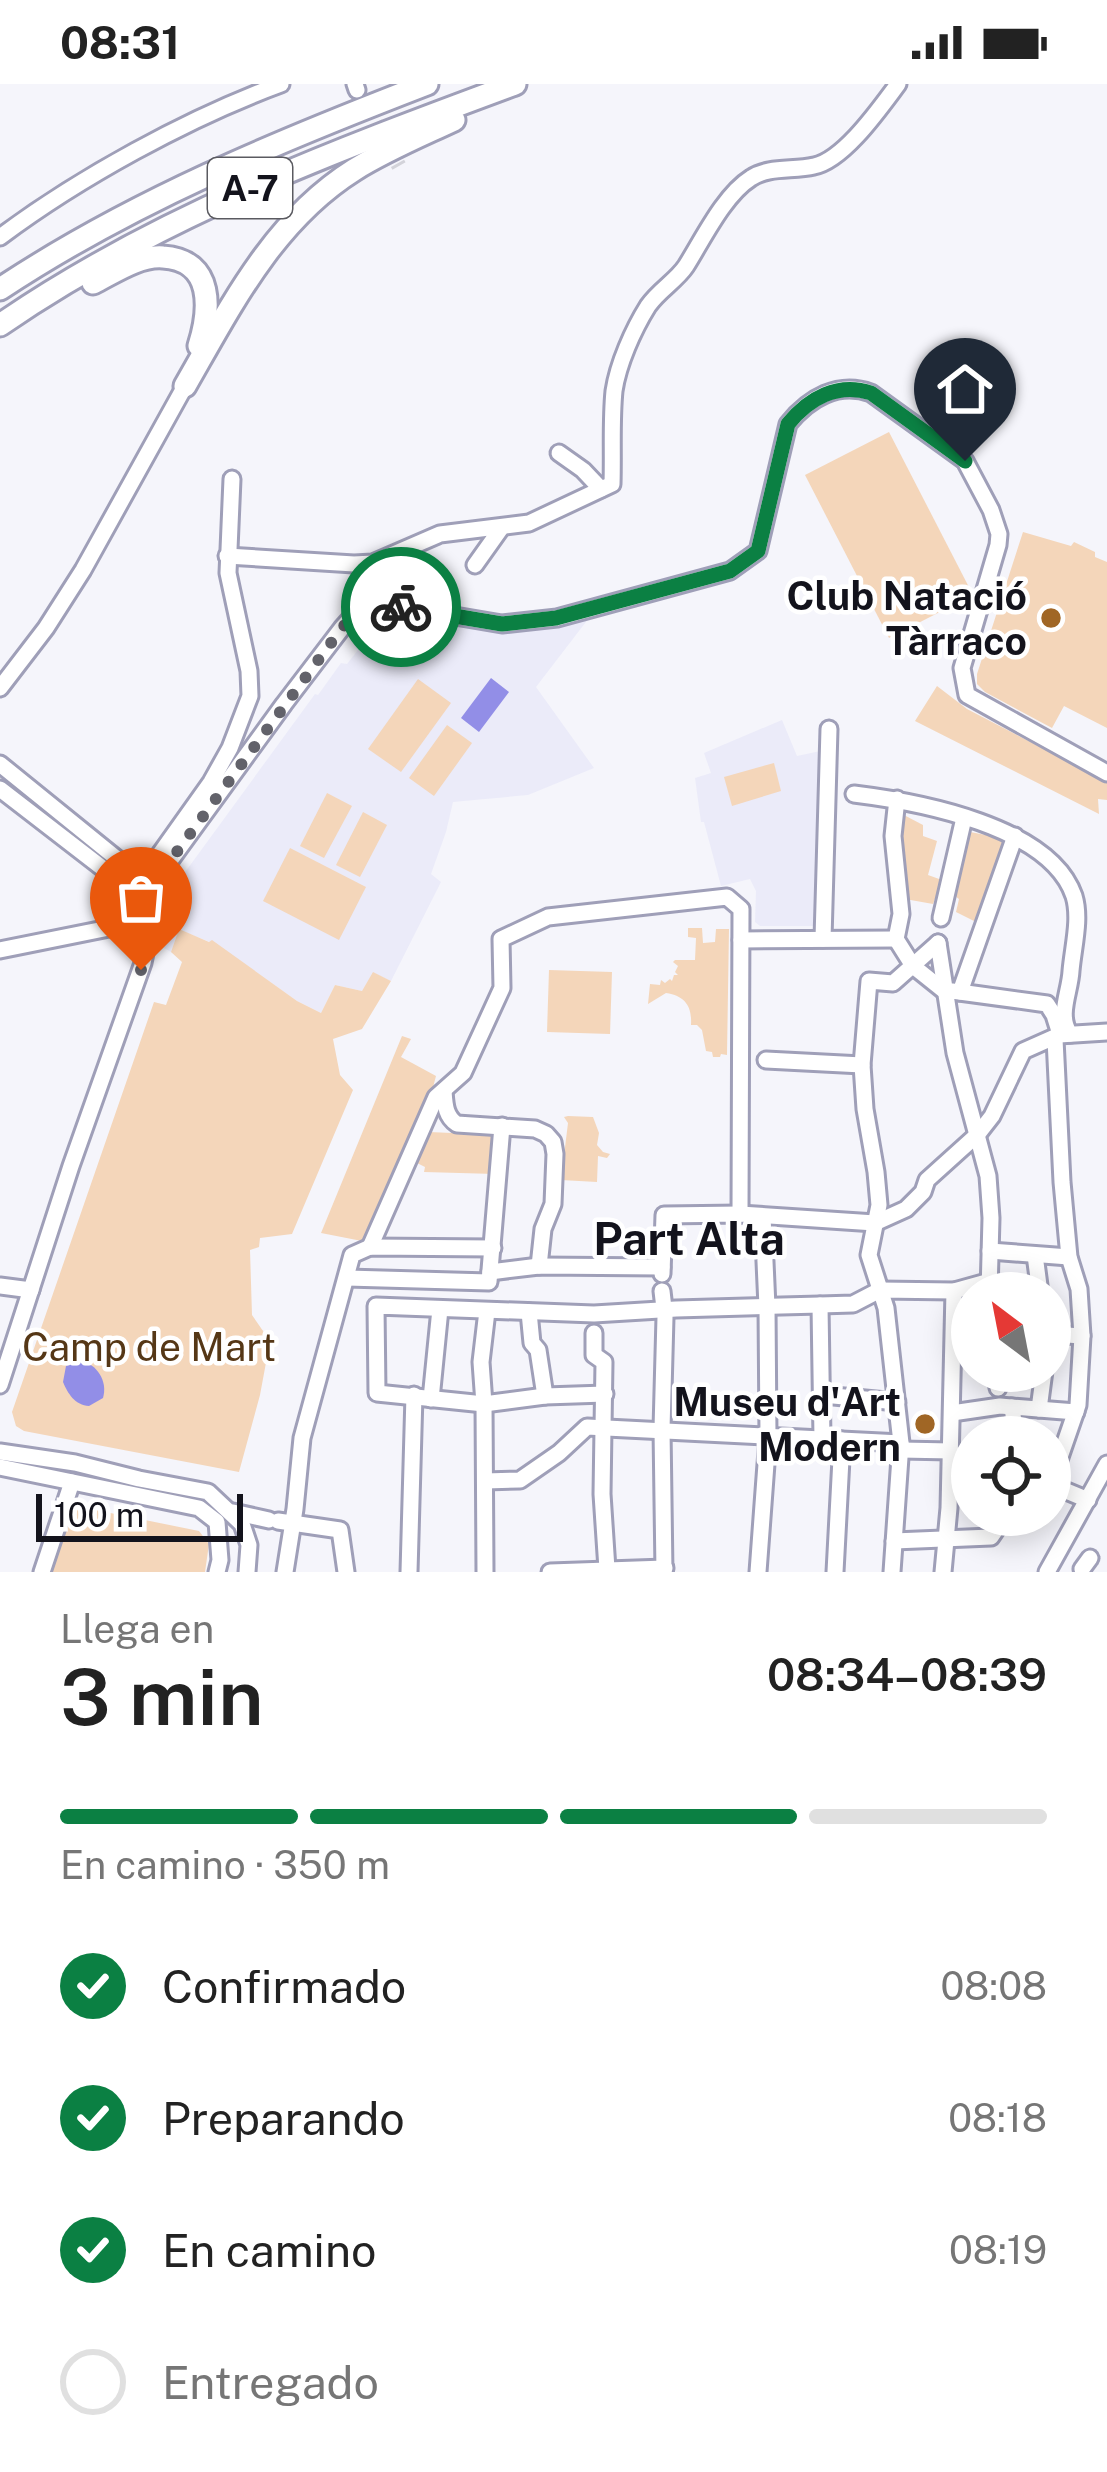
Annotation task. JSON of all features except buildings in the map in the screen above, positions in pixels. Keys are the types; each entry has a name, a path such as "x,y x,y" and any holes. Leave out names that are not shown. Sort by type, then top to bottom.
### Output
{"highway":[{"name":"A-7","path":"0,289 42,261 185,184 427,84"},
{"name":"A-7","path":"0,325 84,272 197,212 334,151 515,84"},
{"path":"184,386 254,267 318,196 388,150 528,84"},
{"path":"0,339 115,272 163,256 194,269 208,303 184,386"},
{"path":"0,275 42,261"}],"street":[{"path":"0,237 88,179 280,84"},
{"path":"227,556 374,563 440,534 529,524 612,484 614,388 650,304 682,273 744,182 758,173 819,166 830,160 898,84"},
{"path":"0,707 3,686 83,571 184,386"},
{"path":"146,891 359,610 402,607 502,624 526,622 730,571 758,551 788,424 820,395 842,389 871,393 961,457 991,510 998,545 962,668 967,695 1107,773"},
{"path":"559,453 601,489"},
{"path":"0,1385 129,1006 151,924 146,891 230,748 250,696 250,671 227,556 232,479"},
{"path":"475,565 502,527"},
{"path":"823,939 831,794 829,729"},
{"path":"0,764 146,891"},
{"path":"0,788 146,891"},
{"path":"854,794 897,799 999,828 1050,861 1066,878 1075,899 1077,919 1061,1036 1062,1181 1082,1336 1071,1427"},
{"path":"897,799 893,836 901,914 896,939 913,967 952,991 1047,1004 1061,1036"},
{"path":"941,919 964,818"},
{"path":"952,991 1015,836"},
{"path":"370,1247 436,1097 463,1073 502,988 501,939 548,917 727,897 741,909 752,1060 740,1214"},
{"path":"0,950 151,924"},
{"path":"741,940 896,939"},
{"path":"892,1572 901,1446 886,1308 869,1255 879,1205 862,1065 868,981 892,983 938,943 952,991 955,1053 988,1176 990,1272"},
{"path":"550,1572 665,1570 662,1429 670,1310 662,1278 664,1215 740,1214 875,1223 915,1201 927,1180 978,1134 992,1116 1020,1055 1061,1036 1107,1032"},
{"path":"752,1060 862,1065"},
{"path":"444,1090 449,1119 457,1124 535,1129 553,1142 555,1191 543,1229 539,1266"},
{"path":"489,1277 502,1126"},
{"path":"758,1572 768,1437 763,1216"},
{"path":"285,1572 285,1522 302,1438 352,1255 370,1247 493,1248"},
{"path":"990,1251 1070,1257"},
{"path":"1035,1255 1037,1272"},
{"path":"346,1278 489,1277 539,1266 640,1268 662,1278"},
{"path":"0,1286 31,1290"},
{"path":"604,1396 544,1396 484,1404 377,1393 376,1306 529,1312 594,1322 670,1310 853,1304 880,1290 951,1291"},
{"path":"820,1305 822,1439"},
{"path":"409,1572 422,1397 440,1309"},
{"path":"484,1572 481,1362 487,1311"},
{"path":"529,1312 544,1396"},
{"path":"594,1322 594,1355 604,1362 602,1494 608,1569"},
{"path":"1071,1335 1082,1336"},
{"path":"952,1392 952,1416"},
{"path":"1039,1409 1041,1392"},
{"path":"823,1395 897,1402"},
{"path":"952,1413 1001,1395 1039,1409 1076,1412"},
{"path":"485,1481 520,1480 587,1427 951,1450 943,1572"},
{"path":"835,1572 842,1440"},
{"path":"0,1452 208,1492 242,1524 249,1545 248,1572"},
{"path":"1047,1572 1107,1464"},
{"path":"0,1467 180,1502 207,1512 217,1522 217,1572"},
{"path":"42,1572 71,1482"},
{"path":"1071,1493 1088,1500"},
{"path":"227,1507 340,1530 346,1572"},
{"path":"894,1541 992,1536"}],"shaded area":[{"path":"389,613 423,613 522,631 592,614 536,687 594,768 528,795 453,802 431,874 441,882 391,981 374,973 362,991 335,985 321,1013 212,941 179,930 171,952 162,947 171,915 164,901 315,694 365,641 355,633 358,629"},
{"path":"491,678 509,692 479,732 461,718"},
{"path":"782,720 797,756 825,750 819,926 760,926 755,922 756,891 750,879 721,886 701,822 695,778 711,773 704,753"},
{"path":"81,1360 96,1370 104,1386 103,1398 89,1406 73,1398 63,1382 66,1366"}],"green space":[{"path":"889,432 973,595 889,638 805,475"},
{"name":"Club Natació Tàrraco","path":"1023,532 1071,546 1074,542 1107,562 1107,728 1064,706 1052,728 977,684"},
{"path":"418,679 451,703 401,772 368,749"},
{"path":"937,686 967,709 1107,782 1107,800 1098,799 1099,814 915,721"},
{"path":"447,725 472,743 434,796 409,778"},
{"path":"774,763 781,791 732,806 724,777"},
{"path":"327,793 352,806 324,858 300,846"},
{"path":"363,812 387,825 360,877 336,865"},
{"path":"902,814 923,825 923,836 937,841 928,875 942,880 933,904 905,899 897,835"},
{"path":"970,832 1007,839 976,922 956,912 959,899 955,896"},
{"path":"290,848 366,887 339,940 263,901"},
{"path":"688,928 702,928 703,943 715,942 716,929 729,929 727,1055 720,1057 706,1051 702,1030 691,1025 683,1000 666,993 648,1004 650,984 660,985 661,980 672,981 678,975 675,960 695,960 696,938 688,937"},
{"name":"Camp de Mart","path":"179,929 212,940 321,1013 335,985 362,991 373,972 391,981 362,1029 333,1039 340,1075 353,1090 292,1234 260,1238 259,1247 250,1250 252,1315 270,1341 239,1472 24,1431 16,1426 12,1412 154,1002 166,1005 182,962 171,952"},
{"path":"549,970 612,972 610,1034 547,1032"},
{"path":"402,1036 411,1039 401,1057 436,1076 431,1095 371,1229 367,1229 367,1242 321,1233"},
{"path":"564,1117 593,1117 599,1133 597,1145 610,1154 598,1156 597,1182 561,1180 568,1123"},
{"path":"429,1132 498,1135 495,1174 424,1172 425,1167 415,1162"},
{"path":"76,1506 199,1531 209,1544 205,1572 45,1572 66,1513"}],"tunnel":[{"path":"364,103 399,166"}],"way so far":[{"path":"141,970 151,924 148,891 199,819 359,610 401,607"}],"place":[{"name":"Club Natació Tàrraco","path":"1051,618"},
{"name":"Museu d'Art Modern","path":"925,1424"}],"district":[{"name":"Part Alta","path":"689,1238"}],"route":[{"path":"401,607 502,624 526,622 730,571 758,551 788,424 820,395 842,389 871,393 965,461"}]}
